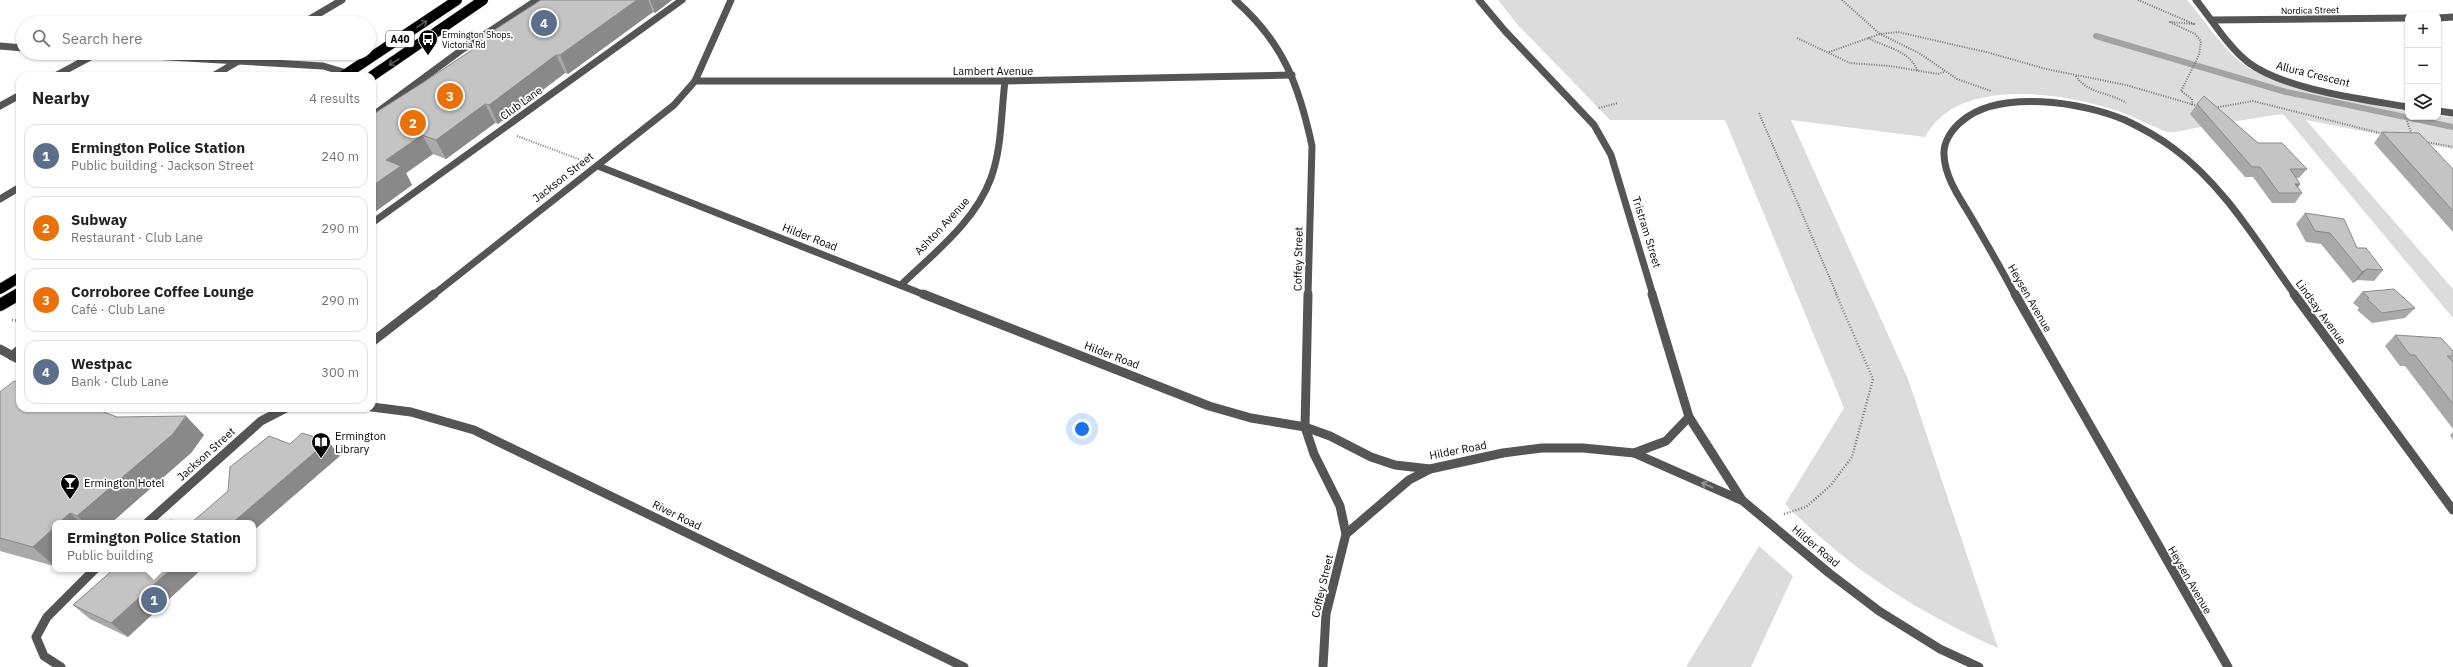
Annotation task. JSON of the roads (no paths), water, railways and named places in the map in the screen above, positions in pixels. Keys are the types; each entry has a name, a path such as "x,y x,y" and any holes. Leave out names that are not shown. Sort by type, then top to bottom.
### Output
{"highway":[{"name":"A40","path":"376,54 456,0"},
{"name":"A40","path":"376,73 483,0"},
{"name":"A40","path":"349,72 367,60"},
{"path":"0,280 16,274"},
{"path":"0,289 16,279"},
{"path":"0,305 16,295"}],"street":[{"path":"315,16 342,0"},
{"path":"376,113 463,50 537,0"},
{"name":"Club Lane","path":"376,220 682,0"},
{"name":"Jackson Street","path":"376,339 674,105 695,81 731,0"},
{"name":"Coffey Street","path":"1235,0 1254,15 1276,41 1292,75 1304,109 1312,146 1305,427 1310,448 1342,508 1346,522 1346,534 1326,614 1323,667"},
{"name":"Tristram Street","path":"1479,0 1505,31 1594,125 1611,155 1689,417 1743,501"},
{"name":"Allura Crescent","path":"2196,0 2249,63 2267,74 2317,88 2405,105"},
{"path":"2441,18 2453,17"},
{"name":"Nordica Street","path":"2212,20 2405,18"},
{"path":"0,46 16,47"},
{"path":"63,72 86,60"},
{"path":"207,60 323,66 338,72"},
{"path":"220,72 241,60"},
{"name":"Lambert Avenue","path":"695,81 1005,81 1292,75"},
{"name":"Ashton Avenue","path":"901,285 967,218 981,199 991,178 995,161 1005,81"},
{"path":"0,106 16,97"},
{"name":"Heysen Avenue","path":"2161,138 2123,120 2079,107 2045,102 2006,102 1965,117 1949,134 1943,152 1949,178 2228,667"},
{"path":"2441,111 2453,113"},
{"name":"Lindsay Avenue","path":"2161,138 2193,162 2214,185 2453,510"},
{"name":"Hilder Road","path":"598,166 1232,414 1305,427 1330,436 1371,457 1395,465 1430,470 1503,453 1542,448 1583,448 1634,453 1743,501 1829,573 1879,611 1940,649 1979,667"},
{"path":"0,199 16,190"},
{"path":"0,349 16,358"},
{"path":"12,356 16,352"},
{"name":"River Road","path":"376,408 411,412 474,430 964,667"},
{"name":"Jackson Street","path":"150,520 261,421 278,412"},
{"name":"Hilder Road","path":"1634,453 1655,448 1668,441 1689,417"},
{"path":"1346,534 1408,480 1430,470"},
{"path":"61,667 44,656 36,637 46,617 92,572"}],"waterway":[{"path":"2096,36 2286,92 2453,127"}],"place":[{"name":"Westpac","path":"544,23"},
{"name":"Ermington Shops, Victoria Rd","path":"428,56"},
{"name":"Corroboree Coffee Lounge","path":"450,96"},
{"name":"Subway","path":"413,123"},
{"name":"Ermington Library","path":"321,459"},
{"name":"Ermington Hotel","path":"70,500"},
{"name":"Ermington Police Station","path":"154,600"}]}
